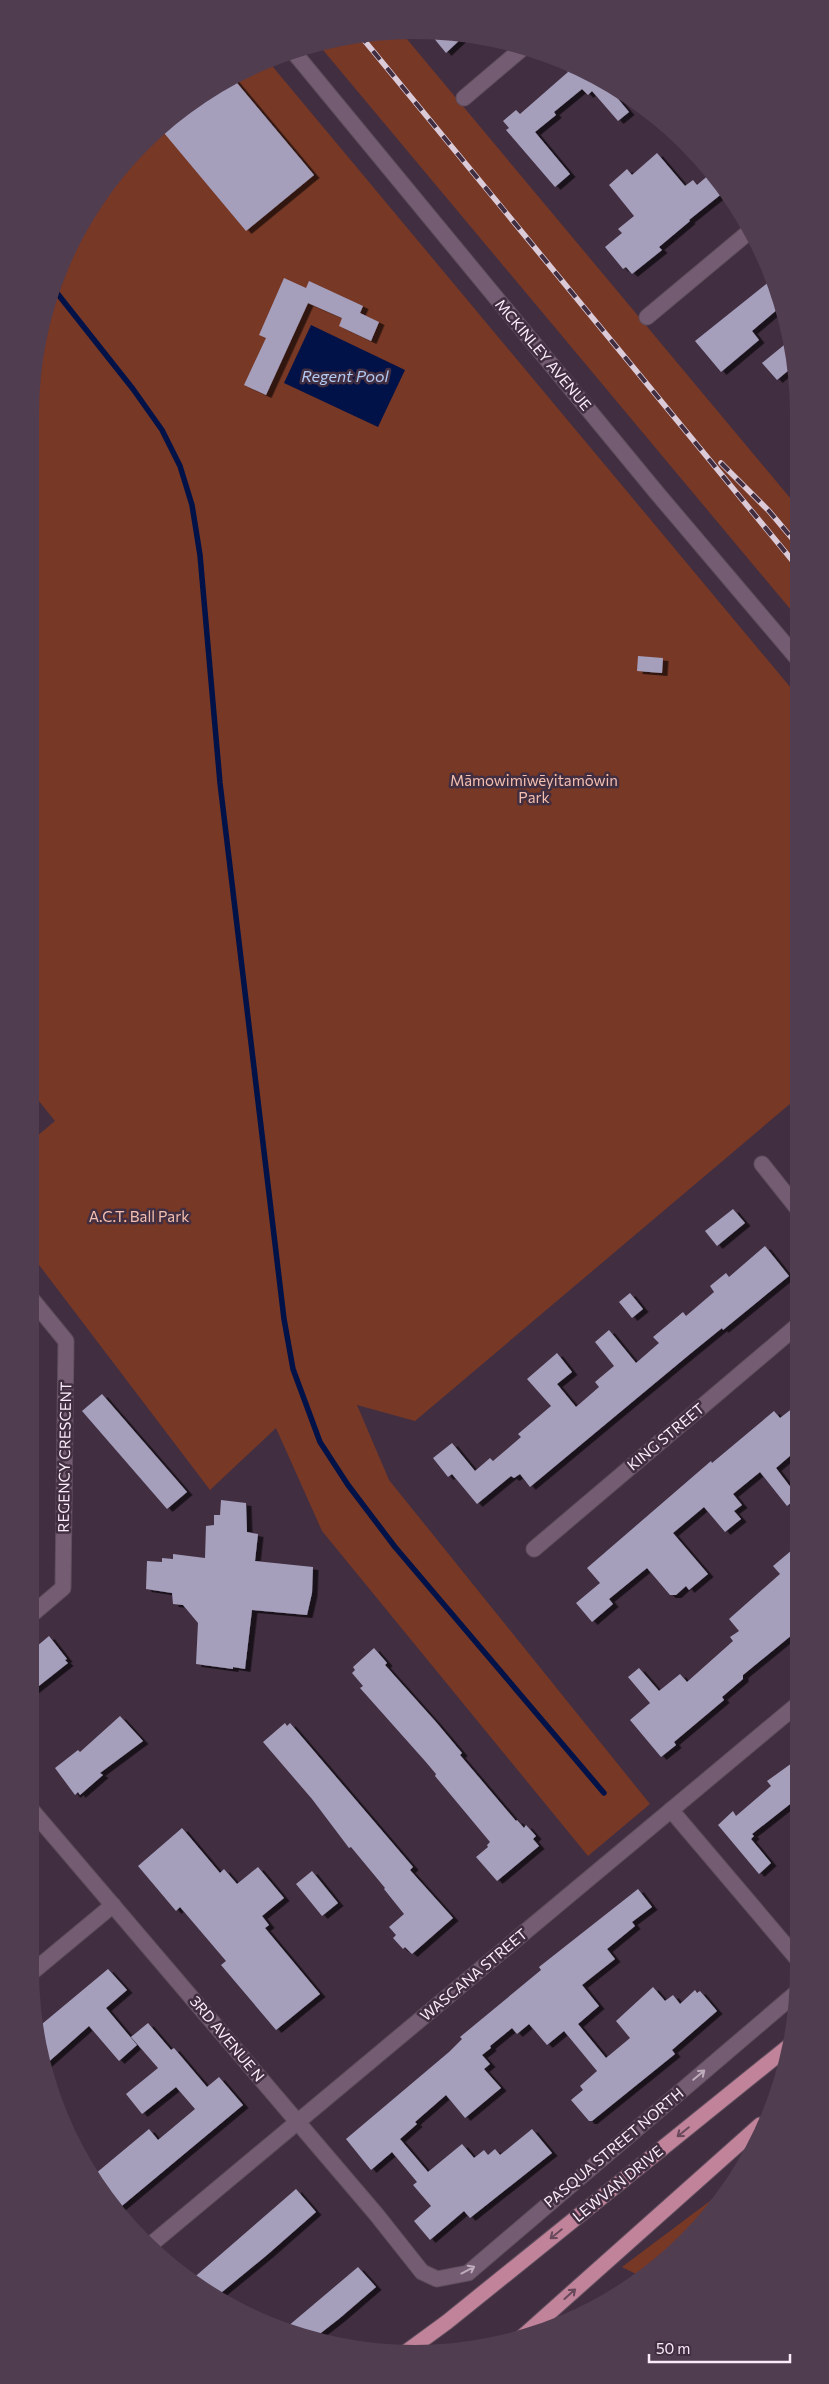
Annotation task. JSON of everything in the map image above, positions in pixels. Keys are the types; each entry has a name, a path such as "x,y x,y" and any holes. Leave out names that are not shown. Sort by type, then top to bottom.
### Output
{"main road":[{"name":"LEWVAN DRIVE","path":"416,2345 448,2322 781,2053"},
{"path":"535,2325 753,2132"}],"street":[{"path":"464,98 517,53"},
{"name":"MCKINLEY AVENUE","path":"298,58 651,485 790,650"},
{"path":"647,317 745,236"},
{"path":"762,1164 790,1199"},
{"name":"REGENCY CRESCENT","path":"39,1308 66,1340 63,1588 39,1608"},
{"name":"KING STREET","path":"534,1549 790,1332"},
{"name":"WASCANA STREET","path":"156,2241 790,1711"},
{"path":"671,1810 790,1950"},
{"name":"3RD AVENUE N","path":"39,1819 376,2214 422,2272"},
{"path":"39,1967 113,1906"},
{"name":"PASQUA STREET NORTH","path":"422,2272 438,2279 468,2273 789,1999"}],"green space":[{"path":"407,39 790,498 790,609 323,50 365,42"},
{"name":"Māmowimīwēyitamōwin Park","path":"273,66 790,687 790,1104 415,1421 357,1405 389,1480 650,1804 588,1856 322,1531 276,1428 210,1490 39,1265 39,1134 55,1121 39,1101 39,414 42,365 46,341 67,271 89,227 116,186 149,149 186,116 227,89"},
{"path":"711,2200 680,2235 643,2268 635,2274 622,2267"}],"water":[{"name":"Regent Pool","path":"311,325 405,370 378,427 284,383"}],"building":[{"path":"435,40 458,42 446,53"},
{"path":"568,72 618,99 629,112 618,121 592,91 588,95 582,89 554,112 556,115 535,132 570,174 555,187 506,130 509,128 503,121 516,110 520,114"},
{"path":"237,84 314,175 246,231 165,134 206,102"},
{"path":"657,153 685,186 693,180 697,185 706,177 720,195 689,220 659,247 662,250 632,274 626,267 623,269 605,247 622,233 618,229 634,216 609,185 627,169 632,175"},
{"path":"284,278 306,288 309,281 363,306 360,313 379,322 371,341 339,326 342,318 308,303 266,395 244,385 266,338 259,335"},
{"path":"766,284 775,311 752,331 759,340 721,372 695,341"},
{"path":"784,345 787,371 777,380 762,363"},
{"path":"638,656 663,658 662,673 637,671"},
{"path":"733,1209 745,1223 717,1246 705,1231"},
{"path":"765,1246 789,1276 723,1330 722,1328 690,1354 530,1487 520,1474 514,1478 511,1476 477,1504 452,1474 448,1477 433,1458 452,1443 475,1471 490,1458 493,1461 521,1437 518,1434 551,1406 527,1379 557,1353 572,1372 557,1384 576,1407 599,1387 595,1382 614,1366 595,1342 609,1330 636,1363 659,1343 653,1337 683,1312 686,1316 714,1292 710,1286 726,1273 729,1277"},
{"path":"630,1293 643,1309 632,1318 619,1302"},
{"path":"102,1394 187,1492 167,1509 82,1411"},
{"path":"790,1410 790,1456 776,1468 790,1486 790,1504 787,1506 760,1472 733,1494 742,1505 734,1511 741,1519 725,1532 704,1507 673,1533 708,1574 689,1590 686,1586 676,1595 670,1595 647,1568 609,1599 613,1604 592,1622 576,1603 600,1583 587,1568 711,1461 712,1463 774,1411 780,1418"},
{"path":"221,1500 246,1503 247,1532 258,1534 255,1561 313,1567 312,1593 307,1615 252,1610 245,1669 196,1664 198,1623 183,1605 173,1604 172,1593 146,1589 147,1561 162,1562 162,1558 173,1559 173,1554 205,1558 206,1526 214,1525 214,1515 220,1515"},
{"path":"790,1552 790,1637 743,1675 743,1679 722,1697 724,1700 674,1742 676,1745 661,1757 630,1720 650,1703 628,1677 639,1668 659,1691 680,1674 687,1682 733,1641 730,1637 739,1631 729,1619 780,1574 773,1566"},
{"path":"49,1636 68,1663 39,1686 39,1644"},
{"path":"374,1648 387,1663 385,1665 436,1722 462,1753 460,1755 516,1821 524,1828 526,1825 536,1836 533,1839 539,1846 497,1881 476,1857 488,1847 487,1845 490,1842 435,1776 436,1774 360,1688 363,1686 352,1673 355,1670 353,1667"},
{"path":"120,1716 143,1741 100,1773 103,1775 80,1795 78,1792 75,1795 55,1768 78,1750 80,1752"},
{"path":"285,1723 287,1726 290,1723 413,1867 410,1870 453,1918 412,1954 405,1947 403,1949 393,1938 396,1935 389,1927 404,1914 385,1888 351,1847 349,1848 312,1799 263,1742"},
{"path":"790,1764 790,1804 752,1834 754,1836 751,1839 771,1863 759,1874 718,1825 733,1811 736,1816 771,1786 767,1781"},
{"path":"182,1828 220,1873 224,1869 237,1884 258,1867 284,1898 262,1916 269,1925 265,1928 320,1994 276,2030 221,1965 226,1961 180,1907 176,1911 138,1866"},
{"path":"312,1871 338,1903 322,1916 296,1884"},
{"path":"638,1889 652,1907 632,1922 635,1926 607,1949 615,1959 582,1985 599,2006 578,2024 606,2058 630,2038 616,2021 653,1987 665,2001 673,1995 680,2004 695,1990 697,1993 700,1991 717,2011 672,2050 675,2054 592,2121 589,2121 571,2100 583,2090 580,2086 597,2071 564,2031 547,2045 529,2024 517,2034 512,2028 482,2055 490,2064 484,2069 501,2088 465,2118 446,2095 415,2122 417,2124 400,2139 428,2172 462,2144 474,2158 484,2150 488,2155 495,2149 500,2155 532,2129 552,2153 470,2218 464,2211 430,2240 414,2221 431,2206 413,2185 417,2182 392,2152 371,2170 346,2139 449,2052 462,2039 460,2037 541,1970 539,1967"},
{"path":"108,1969 127,1990 106,2008 137,2045 119,2061 89,2026 50,2060 43,2023"},
{"path":"148,2023 171,2050 174,2048 207,2087 219,2077 243,2105 122,2206 98,2172 149,2129 158,2140 195,2109 176,2087 142,2114 126,2094 158,2068 131,2037"},
{"path":"296,2189 316,2212 222,2292 197,2275"},
{"path":"358,2267 376,2287 321,2333 291,2324"}],"waterway":[{"path":"59,295 133,389 162,430 180,466 192,505 200,555 220,783 284,1319 293,1369 320,1442 348,1485 395,1547 604,1793"}],"railway":[{"path":"366,42 790,558"},
{"path":"721,463 769,511 790,536"}],"park label":[{"name":"A.C.T. Ball Park","path":"139,1217"}]}
